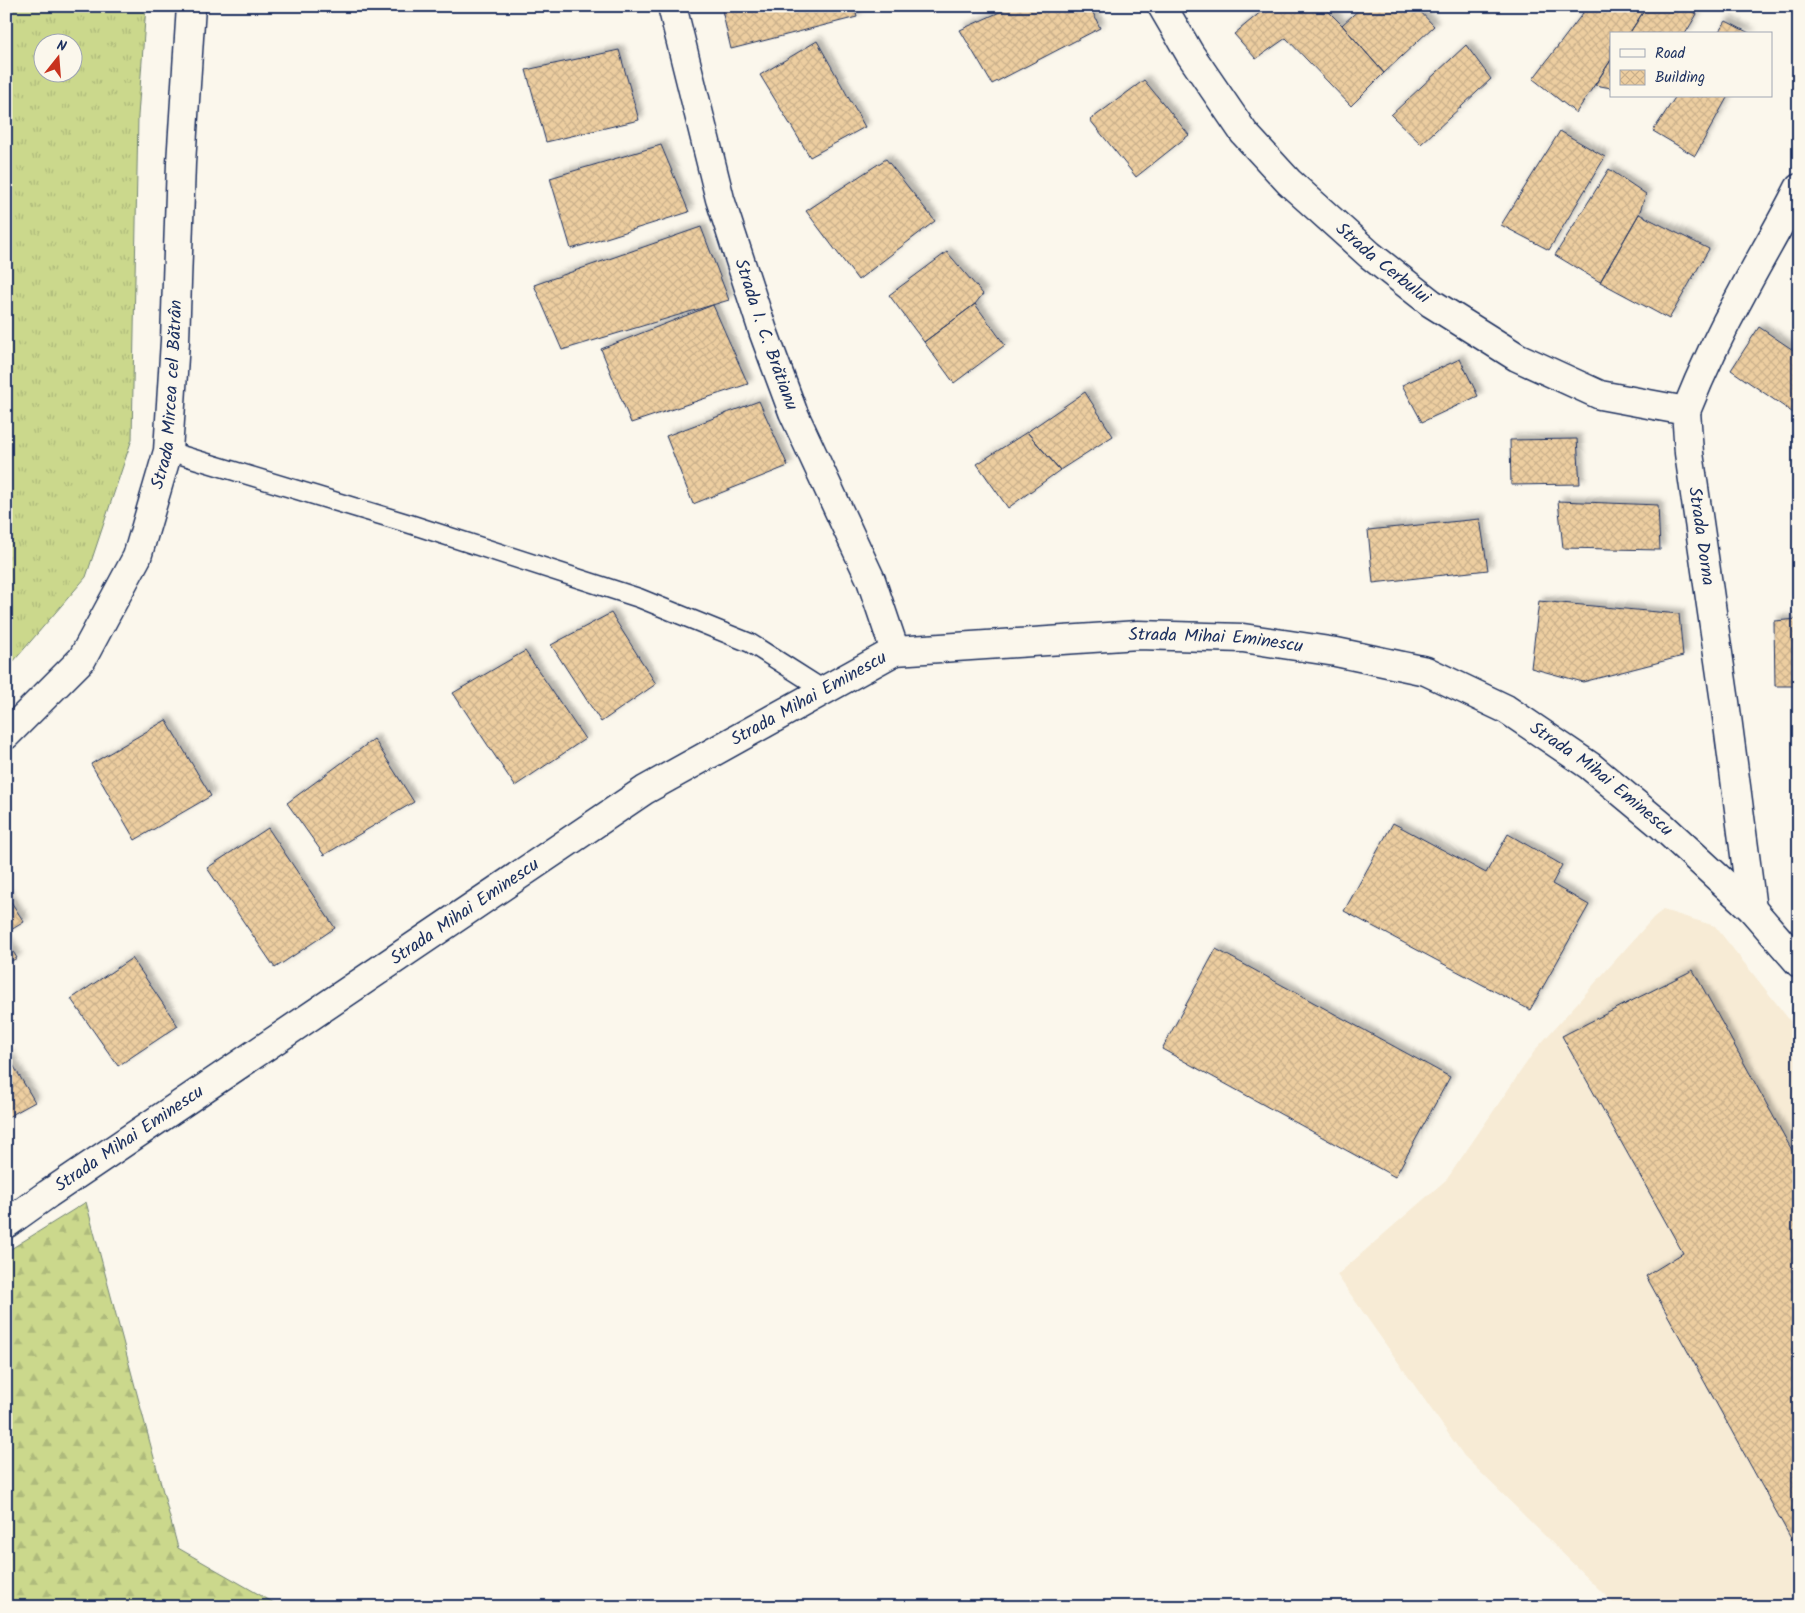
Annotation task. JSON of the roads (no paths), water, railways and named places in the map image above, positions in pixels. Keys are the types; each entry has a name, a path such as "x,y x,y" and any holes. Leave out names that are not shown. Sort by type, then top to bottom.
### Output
{"street":[{"name":"Strada Mircea cel Bătrân","path":"6,735 82,659 137,557 168,451 175,341 181,163 190,6"},
{"name":"Strada I. C. Brătianu","path":"672,6 720,199 763,331 793,412 870,580 895,651"},
{"name":"Strada Cerbului","path":"1162,6 1190,54 1244,133 1289,182 1370,255 1424,297 1517,357 1600,395 1686,411"},
{"name":"Strada Dorna","path":"1752,909 1725,702 1689,453 1686,411 1696,386 1741,294 1799,188"},
{"name":"Strada Mihai Eminescu","path":"6,1224 371,974 645,790 895,651 1138,635 1234,638 1336,652 1426,671 1506,709 1590,766 1661,825 1752,909 1799,963"}],"lane":[{"path":"168,451 410,524 639,598 750,643 824,690"}]}
